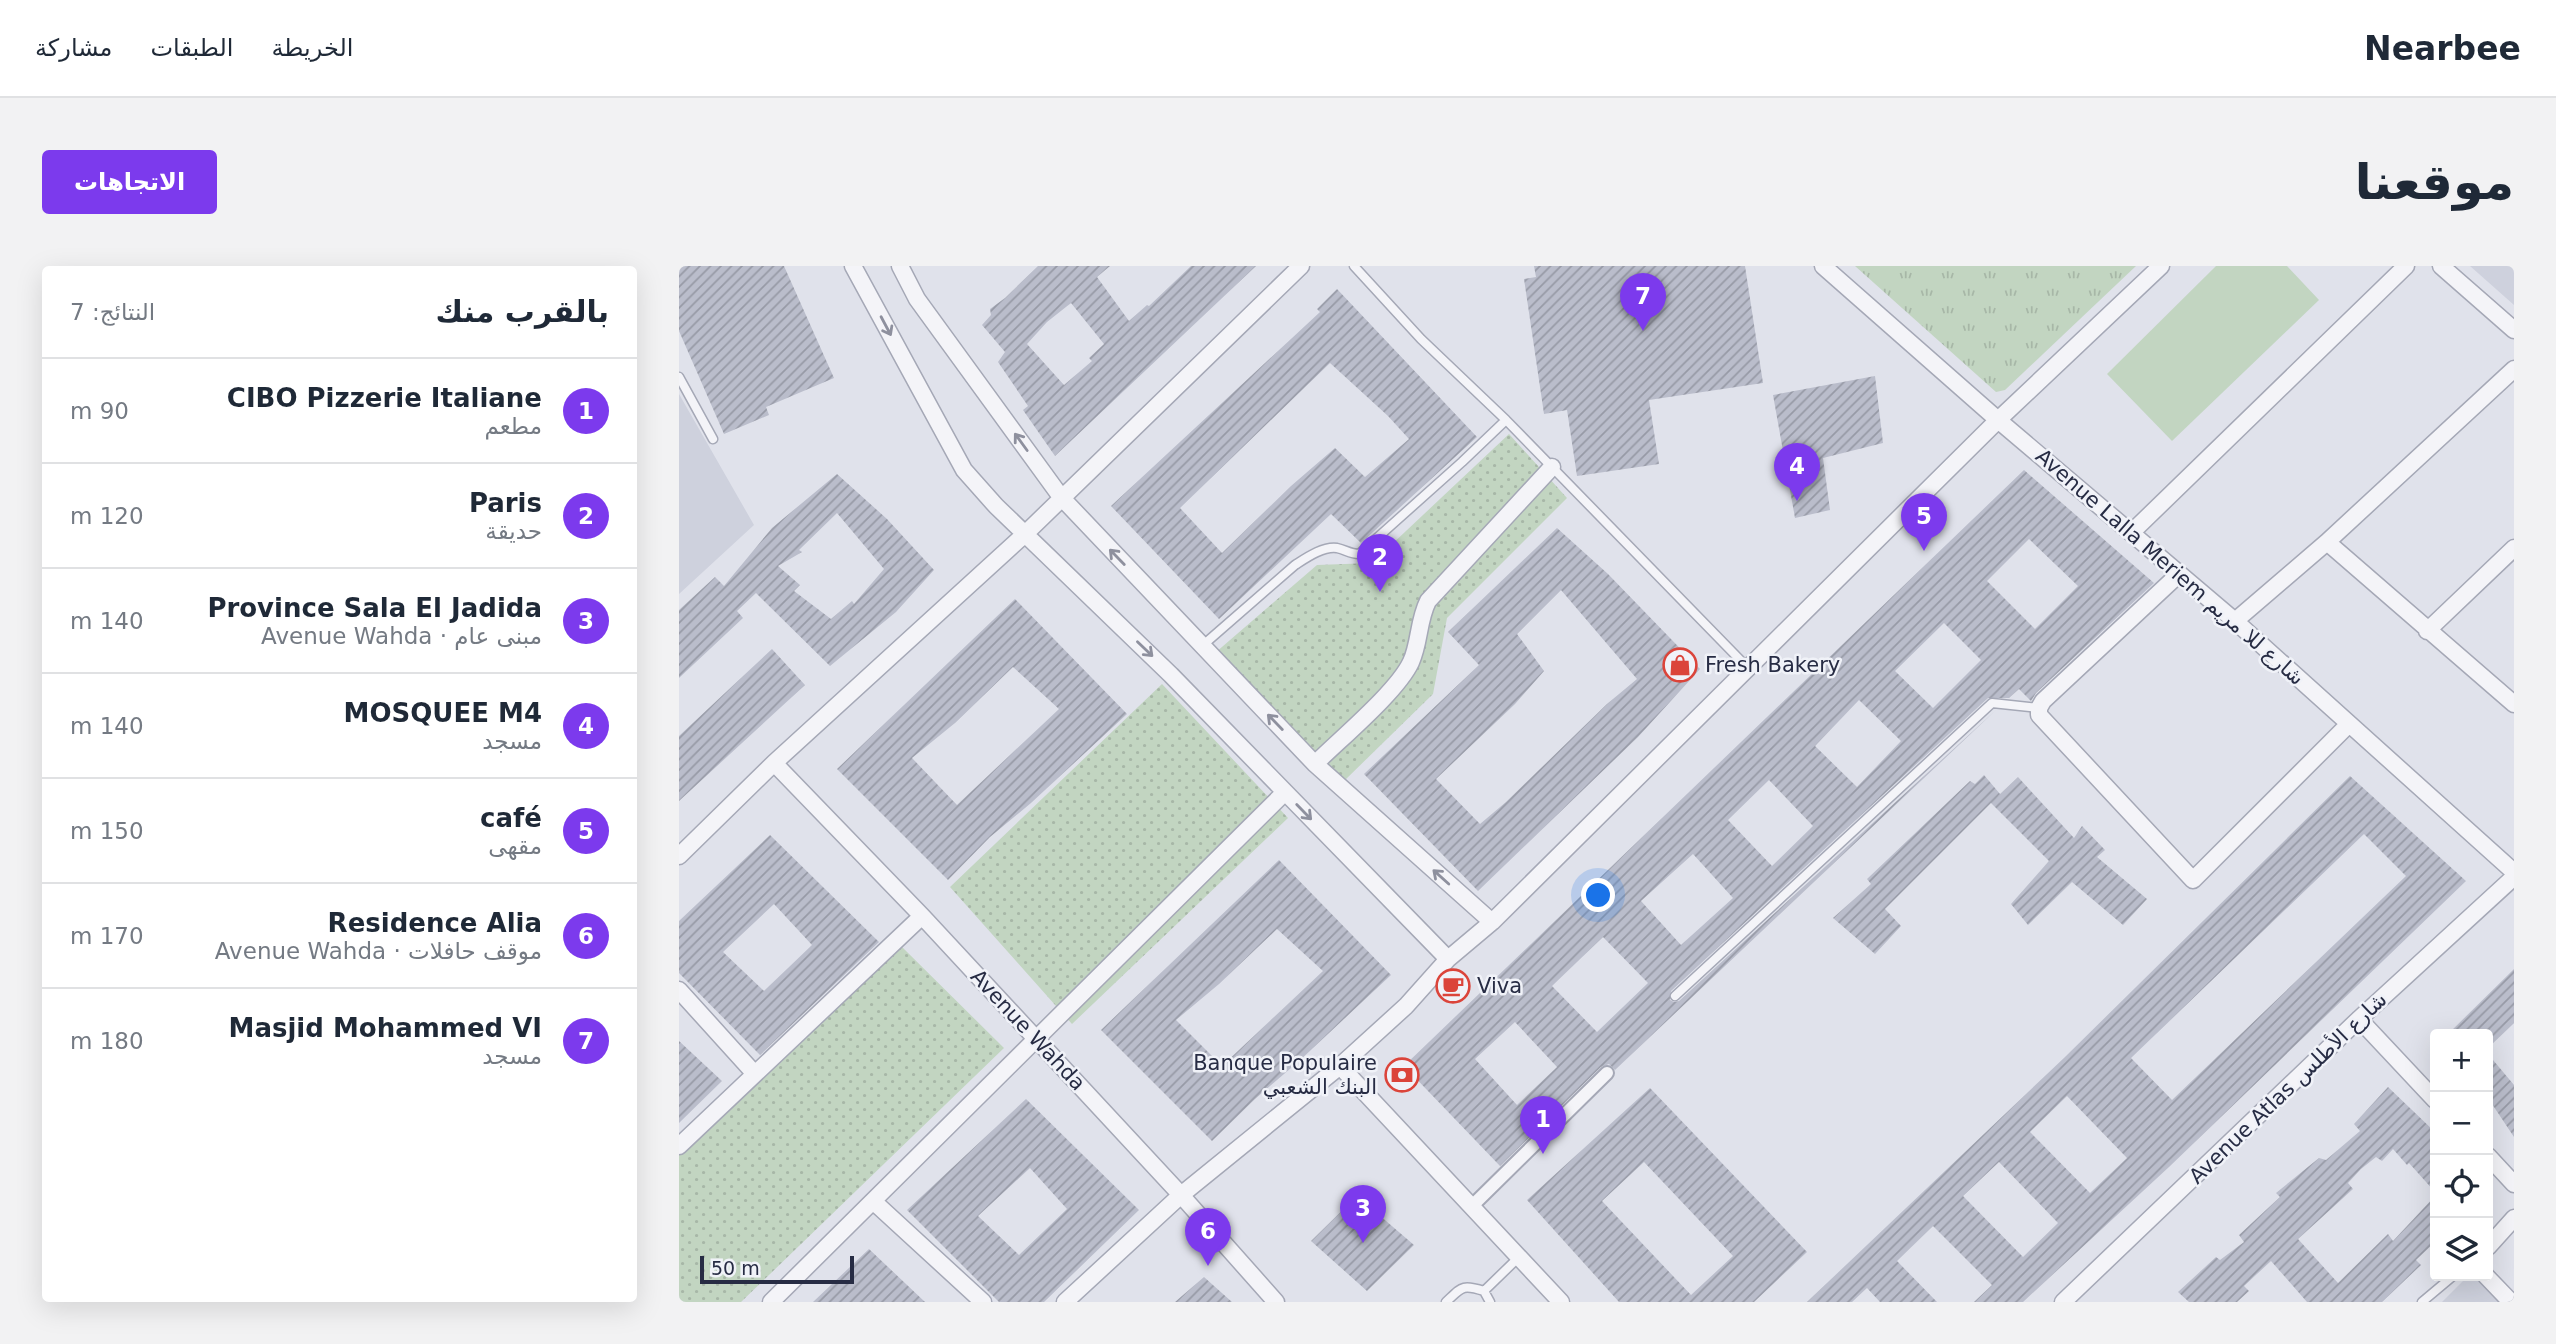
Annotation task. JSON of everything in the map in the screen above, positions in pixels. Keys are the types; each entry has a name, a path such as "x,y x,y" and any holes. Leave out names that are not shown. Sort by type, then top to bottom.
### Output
{"street":[{"path":"853,266 964,470 1025,534 1171,675 1448,959"},
{"path":"900,266 917,299 1061,497 1315,764 1492,922"},
{"path":"679,856 774,763 1025,534 1301,266"},
{"name":"Avenue Lalla Meriem شارع للا مريم","path":"1823,266 1998,420 2235,621 2512,868"},
{"path":"1065,1302 1181,1195 1340,1066 1406,1006 1448,959 1492,922 1998,420 2161,266"},
{"path":"2131,533 2406,266"},
{"path":"2441,266 2514,330"},
{"path":"2235,621 2327,542 2514,369"},
{"path":"1315,764 1398,682 1415,650 1422,613 1428,601 1552,467"},
{"path":"2327,542 2427,631 2514,703"},
{"path":"2427,631 2514,548"},
{"path":"2179,573 2043,701 2039,715 2193,880 2349,724"},
{"name":"Avenue Wahda","path":"774,763 922,916 1181,1195 1276,1302"},
{"path":"771,1302 1285,792"},
{"name":"Avenue Atlas شارع الأطلس","path":"2063,1302 2359,1019 2512,868"},
{"path":"679,1146 922,916"},
{"path":"679,990 754,1073"},
{"path":"2359,1019 2430,1095"},
{"path":"1340,1066 1561,1302"},
{"path":"1472,1206 1607,1073"},
{"path":"2493,1161 2514,1184"},
{"path":"873,1201 983,1302"},
{"path":"2493,1241 2514,1217"},
{"path":"2491,1281 2511,1302"}],"lane":[{"path":"1354,266 1421,339 1506,420 1748,668"},
{"path":"679,377 713,439"},
{"path":"1202,646 1295,565 1309,556 1338,548 1348,554 1359,554 1506,420"},
{"path":"1675,996 1992,703 2039,708"},
{"path":"1484,1291 1519,1257"},
{"path":"2422,1302 2447,1281"},
{"path":"1446,1302 1462,1287 1468,1286 1484,1291 1490,1302"}],"shaded area":[{"path":"2470,266 2514,266 2514,305"},
{"path":"679,394 754,525 679,594"},
{"path":"2463,1281 2480,1281 2499,1302 2442,1302"}],"green space":[{"path":"1855,266 2136,266 2005,390 1996,392"},
{"path":"2216,266 2287,266 2319,300 2172,441 2107,374"},
{"path":"1509,434 1567,498 1447,618 1433,694 1343,782 1215,653 1317,565 1372,563"},
{"path":"1162,684 1288,818 1072,1024 950,887"},
{"path":"901,946 1004,1048 741,1302 679,1302 679,1153"}],"building":[{"path":"679,266 784,266 834,378 766,407 769,415 724,434 679,331"},
{"path":"1038,266 1110,266 1097,277 1129,321 1191,266 1256,266 1055,456 1023,410 1028,406 998,362 1005,352 982,325 991,315 990,309","holes":["1071,303 1104,344 1089,358 1092,361 1064,385 1027,344 1047,322"]},
{"path":"1534,266 1745,266 1763,383 1649,400 1659,464 1577,476 1567,410 1544,414 1524,279 1536,277"},
{"path":"1337,289 1477,437 1361,543 1331,514 1219,619 1111,506 1320,312 1317,309","holes":["1330,363 1409,439 1365,477 1335,448 1291,486 1222,553 1180,508"]},
{"path":"1875,376 1883,443 1823,458 1830,510 1795,518 1773,395"},
{"path":"2024,470 2154,583 2036,693 2031,701 2019,689 2009,698 1988,698 1671,991 1670,1000 1679,1001 1996,710 1615,1070 1609,1064 1601,1067 1500,1166 1404,1066","holes":["2029,539 2078,586 2035,629 1987,581","1944,623 1981,660 1933,708 1895,671","1859,700 1901,741 1857,787 1815,746","1769,780 1813,826 1772,866 1728,820","1693,854 1733,898 1681,945 1641,901","1603,937 1648,983 1597,1032 1552,986","1515,1022 1557,1067 1517,1105 1475,1059"]},
{"path":"837,474 887,519 934,570 896,612 830,666 756,593 737,611 743,618 679,678 679,610 715,577 724,586 772,528","holes":["837,513 884,569 854,604 852,601 831,619 794,591 800,585 778,566 802,552 799,550"]},
{"path":"1557,528 1608,574 1700,669 1638,737 1478,891 1364,774 1479,665 1448,632","holes":["1561,590 1637,679 1480,824 1436,779 1515,704 1544,671 1517,634"]},
{"path":"1015,599 1127,714 990,837 948,880 837,769","holes":["1013,667 1059,709 957,805 912,758 955,723"]},
{"path":"772,649 805,685 679,801 679,736"},
{"path":"1984,775 2000,794 1995,799 2018,777 2074,838 2082,826 2105,850 2097,857 2147,899 2123,925 2072,882 2028,925 2011,904 2049,861 1991,803 1885,909 1901,926 1875,954 1833,918 1871,884 1867,879 1970,781 1975,784"},
{"path":"2350,776 2466,881 2169,1167 2023,1302 1974,1302 1992,1285 1933,1226 1897,1261 1937,1302 1880,1302 1867,1288 1852,1302 1807,1302 2065,1057","holes":["2364,834 2406,876 2172,1100 2131,1058","2067,1096 2127,1158 2090,1193 2030,1132","1999,1162 2058,1223 2023,1257 1963,1196"]},
{"path":"770,835 879,942 760,1055 679,973 679,921","holes":["774,904 812,945 764,991 723,952"]},
{"path":"1279,860 1391,975 1212,1141 1101,1030","holes":["1277,929 1323,971 1222,1066 1176,1020"]},
{"path":"2514,969 2514,1023 2493,1043 2493,1029 2453,1029"},
{"path":"679,1041 722,1081 679,1123"},
{"path":"2493,1060 2514,1085 2514,1137 2493,1106"},
{"path":"2388,1087 2430,1127 2430,1186 2393,1149 2382,1161 2376,1157 2361,1169 2348,1183 2353,1189 2298,1239 2338,1283 2388,1234 2393,1241 2430,1201 2430,1247 2416,1260 2421,1265 2382,1302 2307,1302 2271,1261 2244,1286 2249,1291 2237,1302 2189,1302 2178,1292 2216,1257 2220,1260 2244,1242 2239,1235 2280,1197 2276,1193 2319,1158 2326,1160 2360,1131 2354,1124"},
{"path":"1650,1088 1807,1252 1754,1302 1619,1302 1527,1200","holes":["1644,1162 1733,1256 1691,1295 1602,1201"]},
{"path":"1026,1099 1139,1210 1044,1302 999,1302 907,1210","holes":["1030,1168 1067,1209 1019,1255 978,1216"]},
{"path":"1357,1196 1414,1245 1367,1291 1311,1241"},
{"path":"869,1249 925,1302 813,1302"},
{"path":"1204,1277 1232,1302 1175,1302"}],"place":[{"name":"Masjid Mohammed VI","path":"1643,331"},
{"name":"MOSQUEE M4","path":"1797,501"},
{"name":"café","path":"1924,551"},
{"name":"Paris","path":"1380,592"},
{"name":"Fresh Bakery","path":"1680,665"},
{"name":"Viva","path":"1453,986"},
{"name":"Banque Populaire البنك الشعبي","path":"1402,1075"},
{"name":"CIBO Pizzerie Italiane","path":"1543,1154"},
{"name":"Province Sala El Jadida","path":"1363,1243"},
{"name":"Residence Alia","path":"1208,1266"}]}
